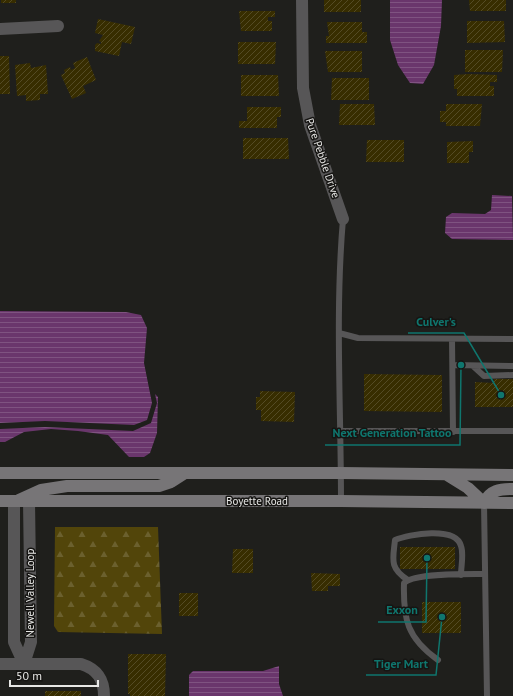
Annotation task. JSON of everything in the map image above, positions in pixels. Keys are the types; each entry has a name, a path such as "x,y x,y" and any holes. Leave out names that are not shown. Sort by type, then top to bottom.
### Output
{"main road":[{"path":"0,473 341,473 513,475"},
{"path":"20,500 41,490 67,486 164,485 185,473"},
{"path":"445,474 468,488 484,503 492,492 513,489"},
{"name":"Boyette Road","path":"0,501 341,501 513,503"}],"street":[{"name":"Pure Pebble Drive","path":"302,0 303,88 310,125 343,219"},
{"path":"0,29 58,26"},
{"name":"Newell Valley Loop","path":"20,500 31,642 24,664"},
{"name":"Newell Valley Loop","path":"20,500 14,642 24,664"},
{"path":"0,664 80,664 90,667 98,672 102,681 104,696"}],"lane":[{"path":"341,501 339,333 340,254 343,219"},
{"path":"339,333 358,338 513,339"},
{"path":"452,339 453,432"},
{"path":"453,365 513,366"},
{"path":"473,366 484,376 513,375"},
{"path":"340,431 513,431"},
{"path":"484,503 487,696"},
{"path":"408,580 395,569 392,560 395,540 430,532 446,534 457,539 461,546 461,575"},
{"path":"438,660 424,650 409,630 404,599 404,582 430,576 484,574"}],"green space":[{"path":"55,527 158,527 162,634 58,632 54,626"}],"shaded area":[{"path":"390,0 442,0 441,26 434,65 423,84 410,83 398,65 390,40"},
{"path":"492,195 512,196 513,240 452,239 445,233 446,217 452,213 485,214 491,210"},
{"path":"0,311 126,312 141,315 147,328 144,363 152,403 147,420 134,425 45,421 0,423"},
{"path":"155,394 158,397 157,433 150,453 144,457 129,457 108,435 78,431 51,429 24,432 5,442 0,442 0,429 45,427 133,431 151,423 157,403"},
{"path":"279,666 279,684 283,696 189,696 189,675 193,671 263,671"}],"building":[{"path":"1,0 16,0 16,3 1,3"},
{"path":"324,0 361,0 361,12 324,12"},
{"path":"469,0 506,0 506,11 470,11"},
{"path":"239,11 275,11 275,17 268,17 268,21 272,21 272,31 241,31"},
{"path":"98,19 135,27 131,44 122,42 119,56 95,51 95,45 97,43 101,44 99,41 103,35 95,33"},
{"path":"467,21 504,21 505,42 467,43"},
{"path":"327,22 362,22 362,32 367,32 367,43 326,43 326,36 329,36"},
{"path":"238,42 276,42 275,64 238,64"},
{"path":"465,50 503,50 502,72 465,72"},
{"path":"325,51 362,51 362,72 328,72"},
{"path":"0,56 9,56 10,94 0,94"},
{"path":"87,57 96,80 83,86 86,93 72,99 61,75 65,73 64,70 70,67 71,70 75,68 73,63"},
{"path":"30,63 31,68 46,65 48,94 40,94 40,100 26,101 26,95 17,96 15,65"},
{"path":"241,75 278,75 279,96 241,96"},
{"path":"454,75 497,75 497,82 490,82 490,86 494,86 494,96 457,96 457,89 454,89"},
{"path":"332,78 369,78 369,100 331,100"},
{"path":"340,104 374,104 375,125 339,125"},
{"path":"446,104 482,104 480,126 446,126 446,122 440,122 440,111 446,111"},
{"path":"247,107 281,107 281,117 277,117 277,128 239,128 239,121 247,121"},
{"path":"243,138 288,138 289,159 243,159"},
{"path":"367,140 404,140 404,162 366,162"},
{"path":"473,141 473,152 469,152 469,163 447,163 447,142"},
{"path":"364,374 442,375 442,412 364,411"},
{"path":"494,379 513,379 513,407 475,407 475,382 494,383"},
{"path":"260,391 295,392 294,422 261,421 261,410 256,410 256,397 260,397"},
{"path":"400,547 455,547 455,569 400,569"},
{"path":"233,549 253,549 253,573 232,573"},
{"path":"311,573 340,574 340,586 328,586 328,591 312,591"},
{"path":"179,593 198,593 198,616 179,616"},
{"path":"422,602 461,602 461,633 422,633"},
{"path":"128,654 166,654 165,696 130,696 130,694 128,694"},
{"path":"45,691 81,691 81,696 45,696"}],"place":[{"name":"Next Generation Tattoo","path":"461,365"},
{"name":"Culver's","path":"501,395"},
{"name":"Exxon","path":"427,558"},
{"name":"Tiger Mart","path":"442,617"}]}
